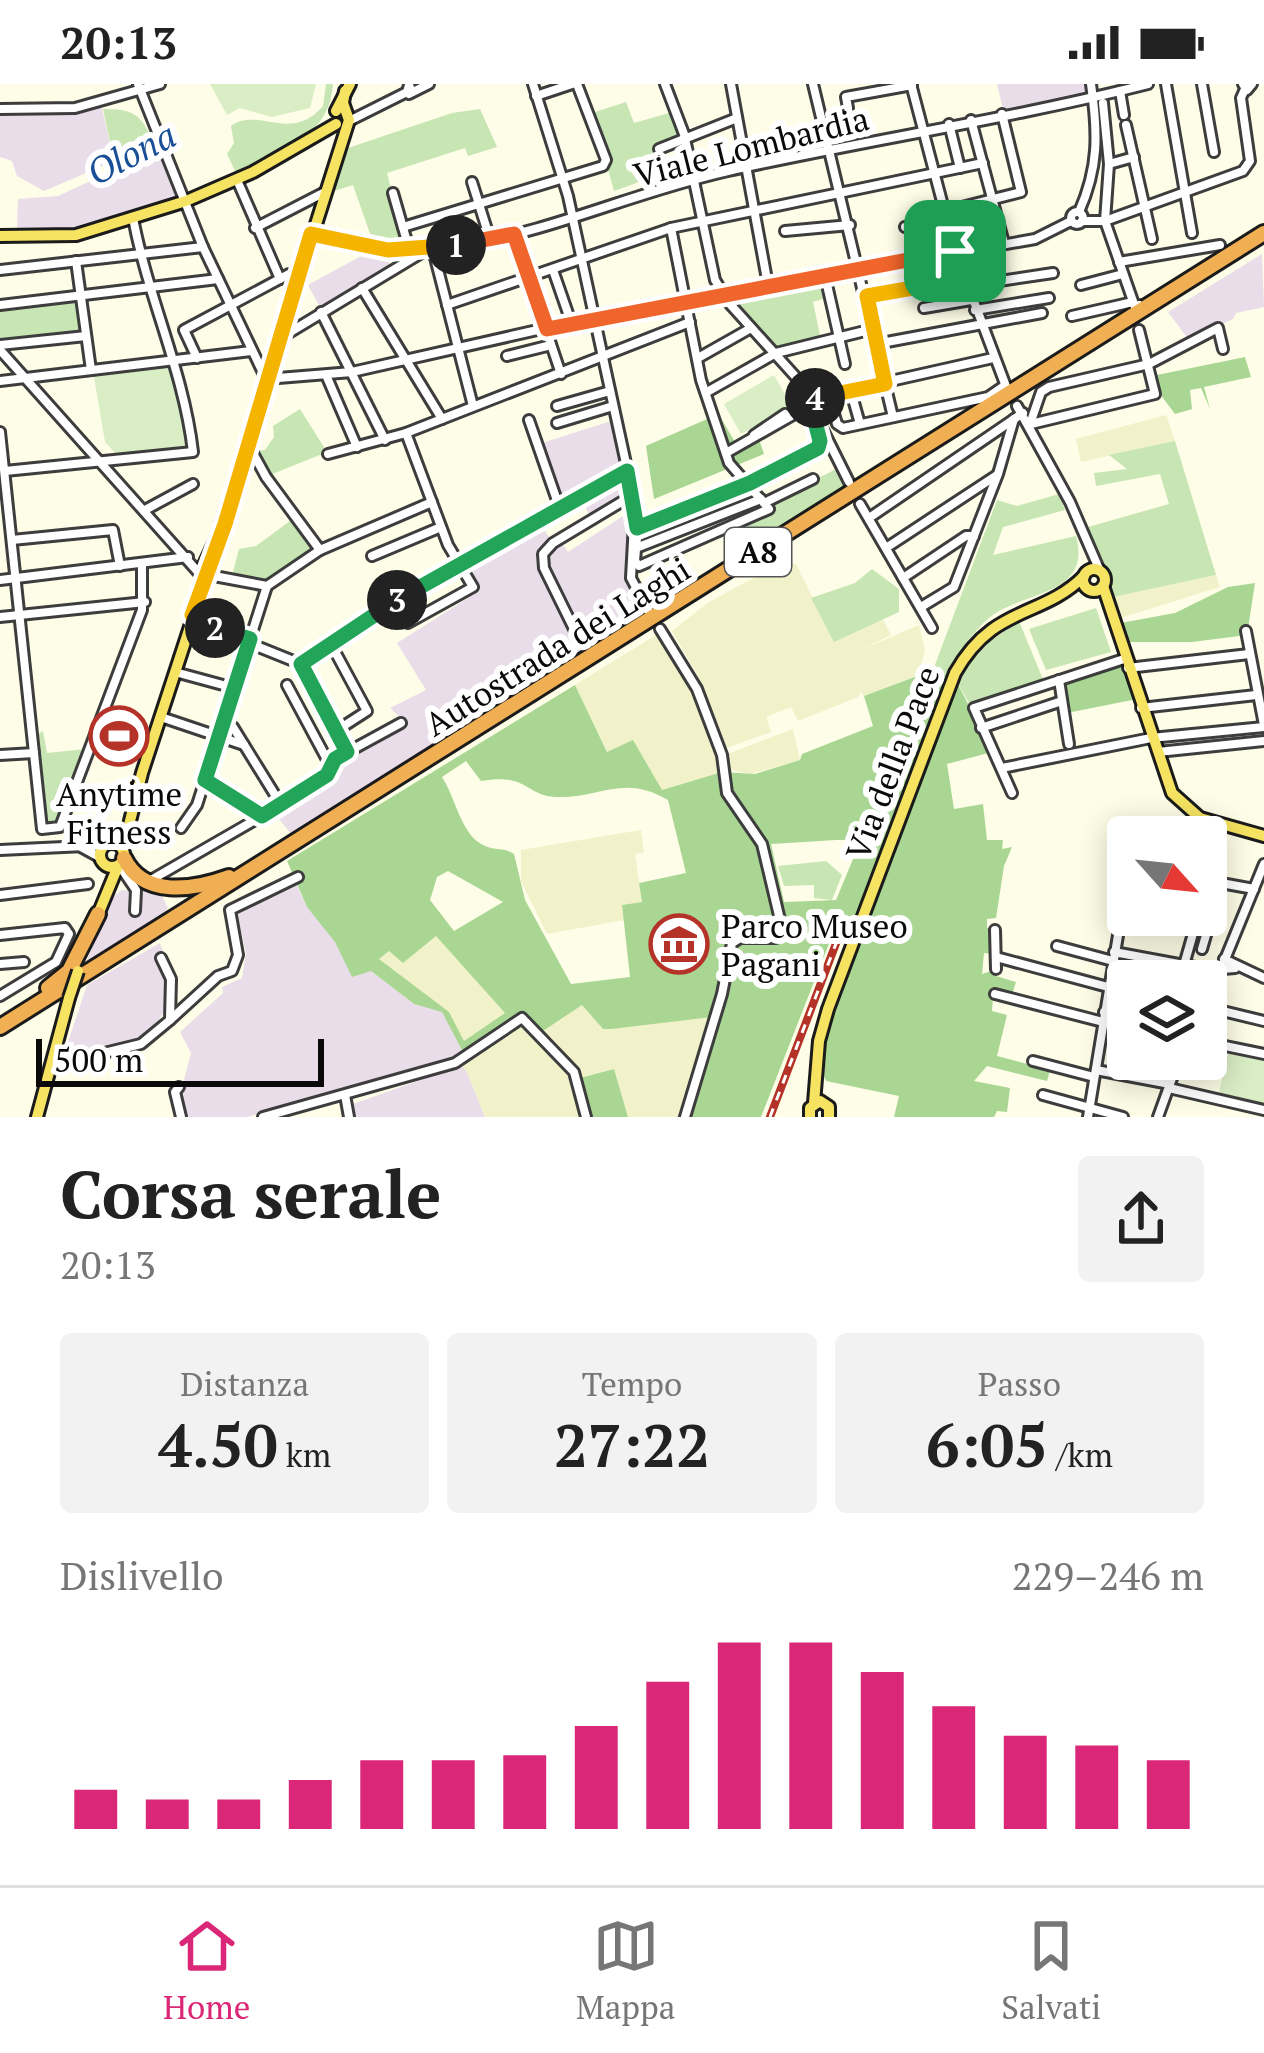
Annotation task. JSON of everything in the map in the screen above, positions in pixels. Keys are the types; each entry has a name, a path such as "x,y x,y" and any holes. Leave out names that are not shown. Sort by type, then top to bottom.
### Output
{"highway":[{"name":"Autostrada dei Laghi","path":"0,1030 1264,237"},
{"name":"Autostrada dei Laghi","path":"0,1030 37,1012 1264,237"},
{"path":"116,856 142,881 191,887 251,870"},
{"path":"0,1030 65,975 98,914"}],"main road":[{"path":"34,1117 266,379 286,330 339,144 348,88"},
{"path":"0,236 76,235 185,201 237,179 344,118"},
{"path":"315,136 332,133 339,144"},
{"path":"204,574 249,459 248,440"},
{"path":"1100,571 1092,583 1106,603 1167,786 1189,811 1264,836"},
{"name":"Via della Pace","path":"819,1112 819,1041 828,1009 955,673 1000,622 1092,583"}],"street":[{"path":"0,109 75,108 160,84"},
{"path":"532,84 562,180 595,317 632,495 635,563 639,566 813,479"},
{"path":"403,227 606,164 574,84 536,96"},
{"path":"665,84 685,139 700,221 722,293 812,400 849,482"},
{"path":"731,84 768,285"},
{"path":"813,84 861,268 893,417"},
{"path":"829,397 839,428 988,397 1006,387 955,251 912,84 846,97 848,108"},
{"path":"1077,218 1094,181 1090,84"},
{"name":"Viale Lombardia","path":"311,234 388,250 428,250 571,220 746,167 1148,84"},
{"path":"1166,84 1192,233"},
{"path":"1202,84 1214,152"},
{"path":"139,88 203,247 266,379 406,362 595,317 1035,239 1077,218 1105,221 1243,171 1250,161 1241,98 1247,86"},
{"path":"344,118 411,90"},
{"path":"1120,91 1152,239"},
{"path":"1103,103 1109,164 1105,221 1134,305"},
{"path":"905,227 1019,194 1022,189 1002,114"},
{"path":"659,149 737,118"},
{"path":"971,120 1004,243"},
{"path":"949,124 960,168"},
{"path":"1109,164 1134,157"},
{"path":"447,305 671,228 983,164"},
{"path":"237,179 280,279"},
{"path":"472,182 490,238"},
{"path":"255,228 323,194"},
{"path":"393,194 410,252"},
{"path":"2,472 103,463 193,448 173,361 147,287 133,218"},
{"path":"785,231 850,225"},
{"path":"671,228 698,358 729,463 765,504"},
{"path":"514,234 561,374"},
{"path":"1119,262 1220,245"},
{"path":"0,270 203,247"},
{"path":"388,250 398,267"},
{"path":"428,250 473,406"},
{"name":"Viale Lombardia","path":"286,330 428,250"},
{"path":"76,261 91,370"},
{"path":"553,270 571,322"},
{"path":"867,296 1053,272"},
{"path":"197,358 184,330 289,274 298,276"},
{"path":"1082,285 1123,274"},
{"path":"825,276 845,364"},
{"path":"1072,316 1134,305 1181,278"},
{"path":"0,305 218,279"},
{"path":"362,287 442,419"},
{"path":"924,308 1049,298"},
{"path":"321,312 385,440"},
{"path":"876,344 1042,313"},
{"path":"328,454 406,434 690,322"},
{"path":"698,358 752,328"},
{"path":"1030,424 1045,389 1149,364 1218,328 1223,349"},
{"path":"707,392 776,353 873,329"},
{"path":"1030,424 1155,394 1139,330"},
{"path":"0,347 86,336"},
{"path":"507,356 551,345"},
{"path":"0,347 204,574 267,586"},
{"path":"0,381 251,351"},
{"path":"726,453 812,400 992,358"},
{"path":"326,375 357,447"},
{"path":"557,406 610,391"},
{"path":"851,392 860,424"},
{"path":"635,527 750,483 820,444 812,400"},
{"path":"557,423 613,406"},
{"path":"1018,413 1030,424 1100,571"},
{"path":"921,608 954,586 1018,413"},
{"path":"869,518 1018,413"},
{"path":"529,420 560,508"},
{"path":"0,432 42,829 59,827 145,602 142,563"},
{"path":"406,434 441,527 463,562 472,590 408,623"},
{"path":"249,459 320,550"},
{"path":"301,664 463,562 627,471"},
{"path":"886,548 998,474"},
{"path":"146,510 193,484"},
{"path":"577,635 544,568 543,554 632,495"},
{"path":"181,828 197,805 267,586 320,550 432,502"},
{"path":"636,548 765,504"},
{"path":"860,504 932,628"},
{"path":"372,556 441,527"},
{"path":"635,527 631,578 649,612"},
{"path":"12,540 112,530 120,566"},
{"path":"903,578 966,536 974,536"},
{"path":"1089,552 1092,583"},
{"path":"0,580 188,557"},
{"path":"0,616 145,602"},
{"path":"192,615 301,664 347,752"},
{"path":"660,629 697,688 722,755 727,793 763,844 781,924 774,939 740,938 732,943 722,994 685,1117"},
{"path":"1003,768 1151,738 1264,726 1246,631"},
{"path":"332,646 366,715 336,730"},
{"path":"1012,794 975,707 1126,663 1249,653"},
{"path":"173,672 234,688"},
{"path":"1059,680 1070,744"},
{"path":"287,685 332,769"},
{"path":"1141,708 1256,695"},
{"path":"981,728 1062,701"},
{"path":"160,716 244,746"},
{"path":"142,881 165,874 262,816 332,769 335,759 400,723"},
{"path":"233,728 280,803"},
{"path":"1155,752 1264,742"},
{"path":"0,755 34,753"},
{"path":"205,780 262,816"},
{"path":"0,850 80,846 116,856 141,877 157,871 165,874"},
{"path":"116,856 136,890 135,911"},
{"path":"1226,960 1264,864"},
{"path":"49,1067 141,1044 218,976 232,971 238,955 228,916 232,909 298,878"},
{"path":"1202,949 1221,883 1254,889"},
{"path":"0,895 88,884"},
{"path":"0,935 65,928 69,934 56,962 0,995"},
{"path":"995,930 996,969"},
{"path":"1112,960 1118,936"},
{"path":"1057,946 1143,960"},
{"path":"996,957 1107,987"},
{"path":"161,958 171,979 170,1021"},
{"path":"0,964 24,962"},
{"path":"1227,967 1264,979"},
{"path":"995,994 1104,1017"},
{"path":"1089,1112 1107,994"},
{"path":"65,1012 62,1050 79,1056"},
{"path":"1227,1012 1264,1021"},
{"path":"263,1117 457,1062 525,1019 574,1072 586,1117"},
{"path":"1227,1046 1264,1054"},
{"path":"1034,1061 1170,1086 1264,1110"},
{"path":"1158,1117 1172,1080"},
{"path":"179,1087 175,1092 182,1117"},
{"path":"345,1095 349,1117"},
{"path":"1042,1095 1089,1112 1124,1117"}],"shaded area":[{"path":"997,84 1088,85 1086,95 1003,109"},
{"path":"101,104 114,161 44,191 17,176 12,161 0,157 0,111 75,112"},
{"path":"155,146 179,198 75,230 17,231 18,199 58,196"},
{"path":"370,251 387,253 390,268 320,307 308,285"},
{"path":"1262,254 1264,307 1236,313 1233,319 1189,340 1168,312"},
{"path":"614,420 629,494 591,517 580,500 562,510 539,444"},
{"path":"632,510 626,566 646,612 292,835 274,813 333,773 335,761 403,720 390,708 426,690 397,643 476,593 465,563 540,522 553,544 560,540 568,552"},
{"path":"295,881 307,907 371,971 414,1004 442,1011 465,1056 247,1117 187,1117 181,1091 191,1053 180,1032 223,993 222,987 242,978 246,953 240,907"},
{"path":"122,890 160,892 168,908 160,919 83,970 112,897"},
{"path":"160,943 164,954 157,958 168,987 167,1007 153,1029 134,1042 70,1050 67,1045 87,985"},
{"path":"460,1066 466,1069 485,1117 353,1117 350,1105"}],"green space":[{"path":"210,84 316,84 310,108 272,117 240,108 227,115"},
{"path":"326,84 333,84 330,102 312,130 285,151 237,175 227,154 234,143 231,126 252,120 287,124 311,117 323,106"},
{"path":"626,102 634,123 669,113 679,138 655,146 664,173 614,191 592,113"},
{"path":"103,109 132,113 150,136 114,161"},
{"path":"480,109 497,147 468,156 465,148 387,173 406,247 374,245 353,185 331,192 342,150 452,113"},
{"path":"823,282 826,298 813,302 821,340 777,350 730,300"},
{"path":"75,299 80,333 0,343 0,308"},
{"path":"1245,357 1251,377 1204,387 1210,409 1201,388 1190,390 1192,409 1175,414 1160,394 1157,375"},
{"path":"171,365 190,448 121,459 105,442 94,377"},
{"path":"774,375 791,405 741,434 724,404"},
{"path":"701,398 709,398 735,442 759,439 764,454 654,499 646,446 707,419"},
{"path":"300,409 327,452 270,475 254,451 265,450 274,437 273,426"},
{"path":"1166,415 1175,441 1081,462 1076,439"},
{"path":"1175,441 1216,575 1113,597 1088,527 1169,504 1160,474 1096,486 1094,473 1127,469 1109,455"},
{"path":"838,468 848,486 757,543 747,525 769,515 768,504"},
{"path":"1059,494 1065,510 1003,527 993,555 1076,536 1078,554 1068,579 989,618 965,644 967,649 950,676 933,670 997,500 1017,506"},
{"path":"294,518 315,550 263,583 232,576 239,549 256,546"},
{"path":"780,564 796,564 834,641 883,619 891,635 861,650 919,625 925,651 918,675 864,696 861,692 798,721 791,707 766,717 771,732 724,749 699,678 672,631 709,602"},
{"path":"872,569 899,589 899,612 834,642 811,598 855,583"},
{"path":"1216,575 1220,587 1120,618 1113,597"},
{"path":"1255,583 1247,635 1192,642 1121,642 1115,624 1175,613 1228,587"},
{"path":"1096,608 1111,652 1046,670 1029,629"},
{"path":"1019,621 1044,682 970,705 955,678 988,643"},
{"path":"656,635 694,693 720,754 722,772 662,790 608,753 575,685"},
{"path":"1124,663 1137,699 1067,713 1063,680"},
{"path":"933,670 955,678 992,752 947,764 954,809 983,804 987,840 1003,840 1002,849 1012,847 1004,866 996,918 987,919 987,928 992,929 991,954 984,953 982,974 994,970 996,976 1016,982 1012,995 993,997 992,1011 1007,1015 997,1056 1050,1070 1047,1081 987,1066 974,1081 1010,1088 1007,1112 997,1111 994,1117 894,1117 899,1096 826,1081 821,1065 824,1030 856,941 834,931 761,1117 683,1117 712,1017 603,1029 582,1005 540,1033 523,1014 465,1056 442,1012 414,1004 371,971 352,977 335,942 307,907 287,861 575,685 607,752 633,740 662,790 722,772 755,774 800,760 802,754 873,726 864,696","holes":["466,761 481,781 508,780 555,797 638,788 668,800 686,873 639,883 642,902 622,905 630,977 571,984 525,900 514,854 485,846 470,834 442,777","836,840 861,840 836,900 784,902 771,844","448,871 503,902 454,931 430,900 437,877","436,936 505,1013 464,1041 449,1012 379,959 389,951 403,963"]},
{"path":"793,729 800,760 750,774 727,769 725,755"},
{"path":"43,731 47,753 86,749 58,823 44,825 36,736"},
{"path":"641,830 644,852 635,854 642,902 622,905 624,920 547,934 521,881 521,850"},
{"path":"826,861 842,875 832,900 814,898 814,885 784,886 778,866"},
{"path":"436,936 506,1013 464,1042 439,1005 379,959 389,951 404,962"},
{"path":"582,1005 602,1028 713,1016 683,1117 628,1117 614,1069 579,1078 540,1033"},
{"path":"521,1021 574,1075 585,1117 485,1117 460,1065"},
{"path":"1228,1053 1264,1060 1264,1108 1218,1097 1222,1080 1227,1080"},
{"path":"614,1069 628,1117 585,1117 576,1079"}],"railway":[{"path":"770,1117 840,933"}],"place":[{"name":"Anytime Fitness","path":"119,736"},
{"name":"Parco Museo Pagani","path":"679,944"}],"route":[{"path":"311,234 410,252 514,234 547,329 955,251 964,279 867,296 885,384 815,398 812,410 818,448 750,483 637,528 627,471 408,593 301,664 347,752 335,759 327,775 262,816 205,780 250,639 199,622 192,615 225,524 251,423 311,234"}],"water label":[{"name":"Olona","path":"131,153"}]}
